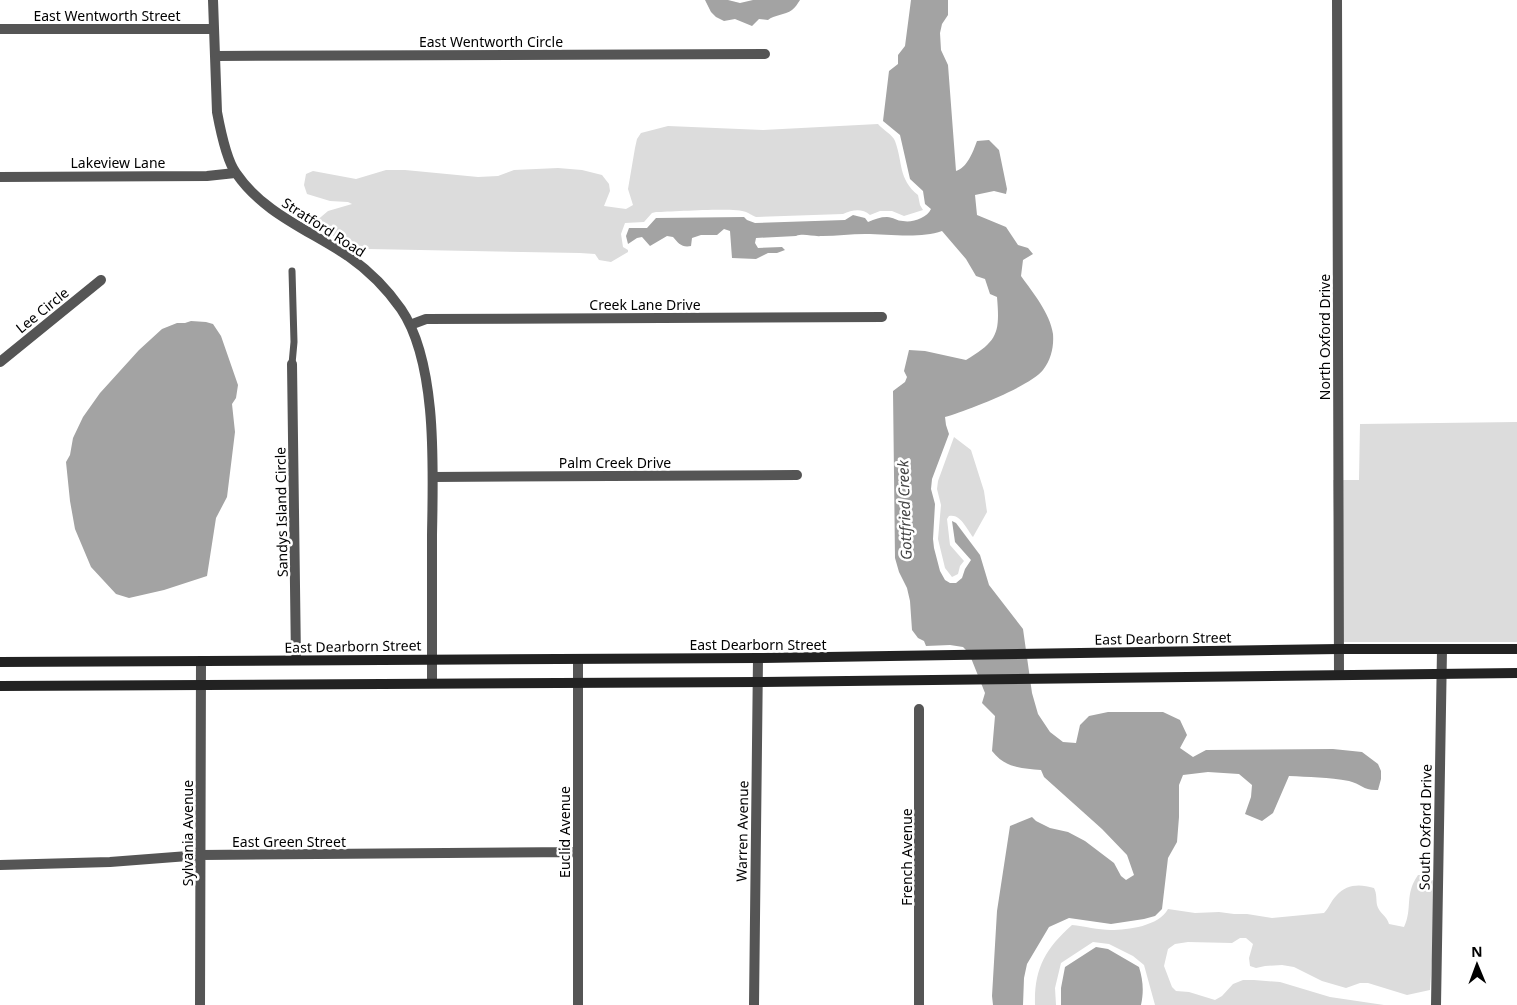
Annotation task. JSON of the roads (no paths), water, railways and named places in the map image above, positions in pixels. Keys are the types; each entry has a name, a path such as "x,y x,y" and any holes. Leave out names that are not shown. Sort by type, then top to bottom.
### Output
{"main road":[{"name":"East Dearborn Street","path":"0,662 758,658 1339,649 1517,649"},
{"path":"0,686 758,682 1517,673"}],"street":[{"name":"Stratford Road","path":"213,0 219,120 227,152 235,172 257,197 276,212 348,256 371,274 402,310 410,325 423,361 427,379 432,477 432,683"},
{"name":"North Oxford Drive","path":"1337,0 1339,674"},
{"name":"East Wentworth Street","path":"0,29 214,29"},
{"name":"East Wentworth Circle","path":"216,56 765,54"},
{"name":"Lakeview Lane","path":"0,177 207,176 235,172"},
{"name":"Lee Circle","path":"0,362 102,280"},
{"name":"Creek Lane Drive","path":"410,325 426,319 882,317"},
{"name":"Sandys Island Circle","path":"292,364 296,660"},
{"name":"Palm Creek Drive","path":"432,477 797,475"},
{"name":"South Oxford Drive","path":"1436,1005 1442,650"},
{"name":"Warren Avenue","path":"754,1005 758,658"},
{"name":"Euclid Avenue","path":"578,659 578,1005"},
{"name":"Sylvania Avenue","path":"200,1005 201,661"},
{"name":"French Avenue","path":"919,709 919,1005"},
{"name":"East Green Street","path":"0,865 110,862 200,855 578,852"}],"lane":[{"path":"292,271 294,342 292,364"}],"water":[{"path":"705,0 728,0 740,3 753,0 800,0 789,12 768,20 759,19 752,26 735,19 724,21 716,17"},
{"name":"Gottfried Creek","path":"911,0 948,0 948,15 942,24 940,33 941,50 948,65 956,171 966,163 977,141 989,140 999,150 1007,189 1006,194 994,191 975,195 977,215 1006,227 1018,245 1028,248 1033,254 1023,260 1021,276 1045,311 1053,334 1050,358 1043,370 1036,376 997,397 945,417 949,434 932,479 931,489 935,504 934,548 940,571 945,580 950,583 956,583 962,578 971,560 955,542 952,521 956,523 980,555 989,585 1023,629 1032,693 1038,714 1050,732 1063,742 1076,743 1080,725 1089,716 1108,712 1163,712 1180,720 1187,735 1180,748 1193,757 1206,750 1333,749 1362,752 1378,764 1381,771 1378,790 1341,780 1289,776 1273,813 1262,821 1245,814 1251,797 1252,785 1239,774 1208,772 1183,775 1179,785 1177,842 1168,858 1162,909 1155,916 1144,919 1111,924 1069,918 1049,927 1027,964 1024,978 1023,1005 993,1005 992,996 997,911 1010,826 1032,817 1050,828 1068,832 1085,841 1114,863 1121,876 1126,880 1134,875 1127,855 1102,829 1044,777 1041,770 1020,768 1008,764 997,757 992,751 995,716 982,703 985,693 969,653 963,647 950,645 926,646 924,641 918,638 912,630 907,588 895,558 893,391 905,382 907,377 904,371 909,350 925,351 966,360 985,347 995,335 997,328 997,297 990,294 985,279 976,276 966,259 942,231 924,235 802,235 756,238 755,243 758,248 782,247 785,250 777,253 768,253 756,259 732,258 730,231 724,229 717,235 701,235 692,238 691,246 680,244 673,237 667,236 650,246 642,237 628,244 626,236 629,228 647,228 656,218 744,217 755,223 845,220 853,215 865,218 868,222 887,217 901,221 911,221 926,215 931,209 925,204 923,191 910,179 900,135 883,121 889,71 898,64 898,55 905,46"},
{"path":"191,321 213,324 221,336 238,385 236,398 232,404 235,432 227,497 216,518 207,576 164,590 129,598 116,594 91,567 75,529 66,462 70,455 73,438 83,417 100,393 139,350 162,329 177,323"},
{"path":"1096,947 1108,949 1139,967 1143,986 1141,1005 1061,1005 1061,988 1065,967"}]}
